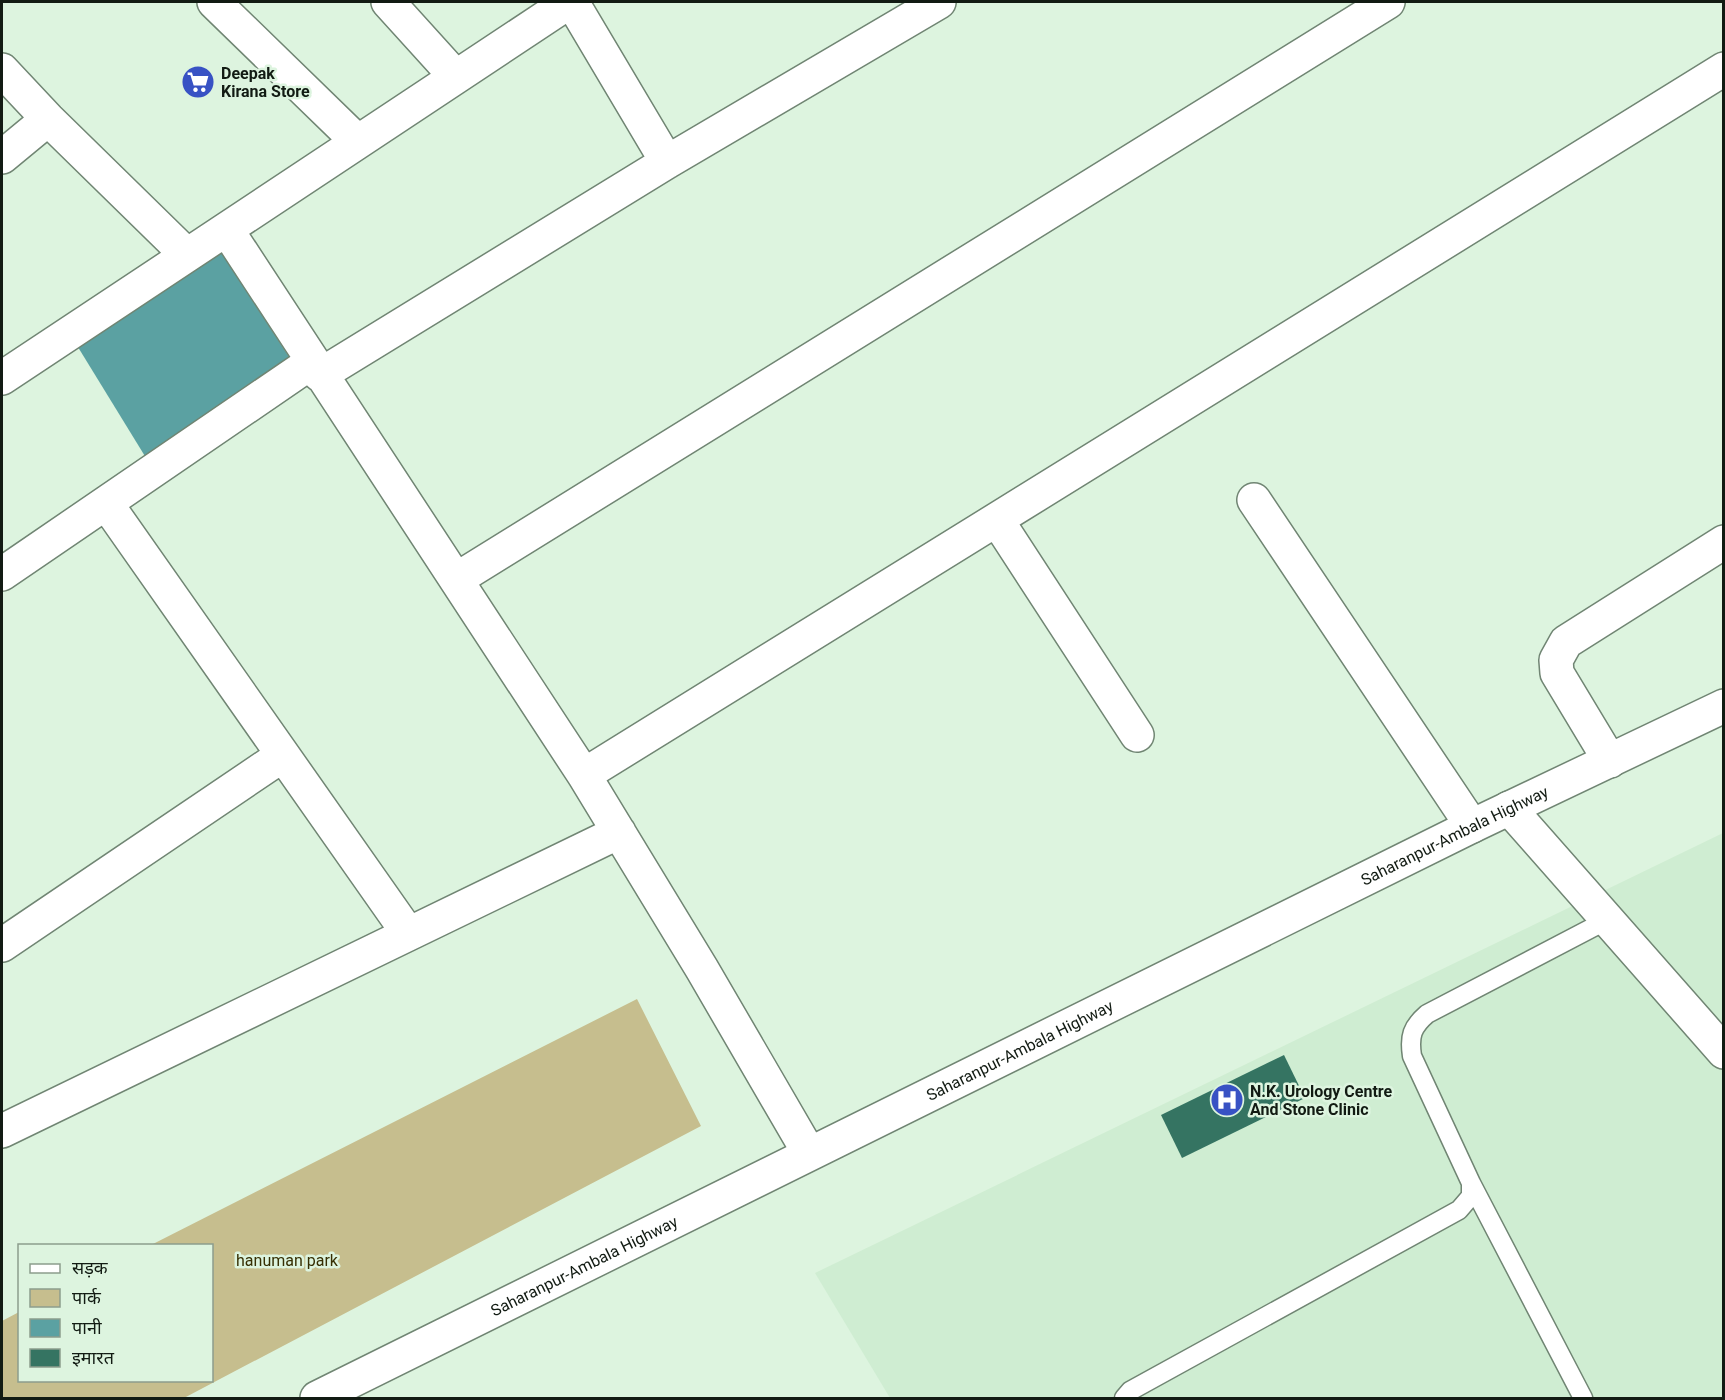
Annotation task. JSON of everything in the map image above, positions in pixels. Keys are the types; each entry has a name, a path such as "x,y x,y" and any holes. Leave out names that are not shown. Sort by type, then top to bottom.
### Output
{"street":[{"path":"214,2 357,141"},
{"path":"388,2 456,77"},
{"path":"2,378 186,254 227,230 357,141 570,2 667,162"},
{"path":"2,574 106,503 316,368 939,2"},
{"path":"457,579 1388,2"},
{"path":"584,775 1724,69"},
{"path":"2,70 48,119 186,254"},
{"path":"2,157 48,119"},
{"path":"227,230 584,775 809,1153"},
{"path":"1254,500 1472,826"},
{"path":"106,503 408,933"},
{"path":"997,520 1137,735"},
{"path":"1610,761 1557,673 1559,651 1566,642 1724,542"},
{"name":"Saharanpur-Ambala Highway","path":"317,1398 1472,826 1724,706"},
{"path":"2,945 283,755"},
{"path":"1509,808 1724,1052"},
{"path":"2,1131 619,832"}],"lane":[{"path":"1582,1398 1471,1183 1412,1056 1410,1038 1416,1024 1427,1014 1607,920"},
{"path":"1124,1398 1130,1391 1459,1210 1471,1196 1471,1183"}],"shaded area":[{"path":"1723,833 1723,1398 890,1398 815,1273"}],"green space":[{"name":"hanuman park","path":"637,999 701,1126 184,1398 2,1398 2,1321 18,1313 18,1382 213,1382 213,1244 153,1244"}],"water":[{"path":"216,244 295,366 151,466 73,339"}],"building":[{"path":"1284,1055 1305,1098 1182,1158 1161,1115"}],"place":[{"name":"Deepak Kirana Store","path":"198,82"},
{"name":"N.K. Urology Centre And Stone Clinic","path":"1227,1100"}]}
